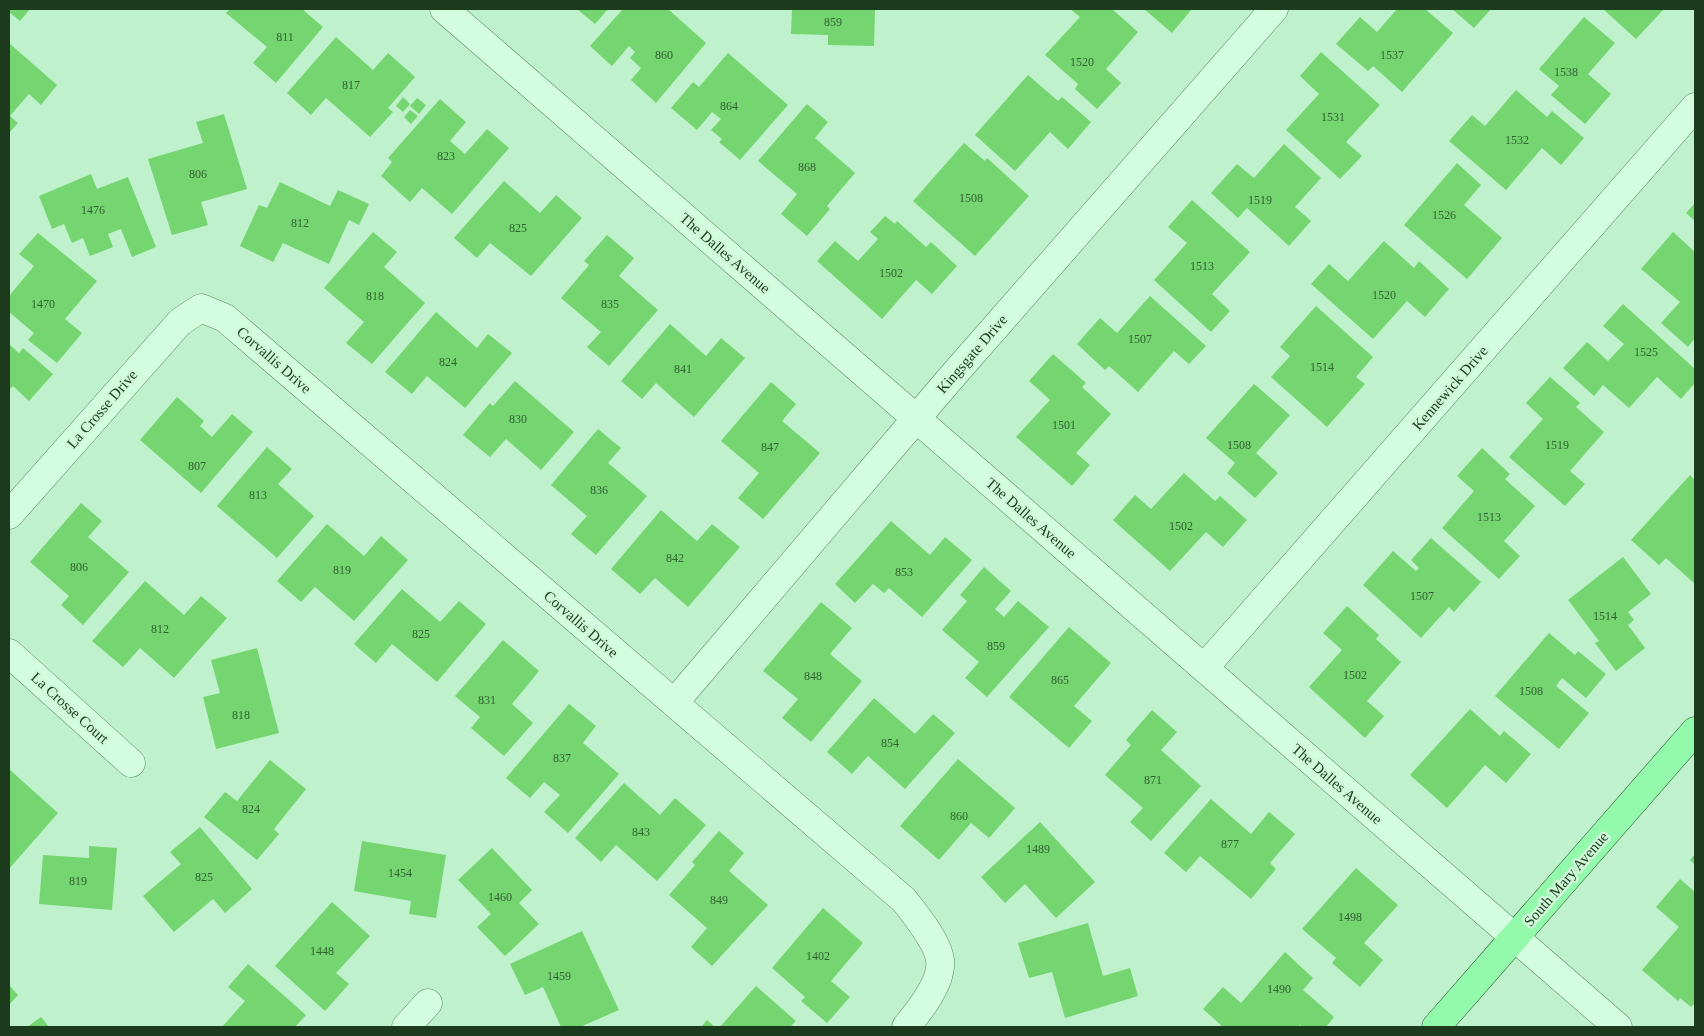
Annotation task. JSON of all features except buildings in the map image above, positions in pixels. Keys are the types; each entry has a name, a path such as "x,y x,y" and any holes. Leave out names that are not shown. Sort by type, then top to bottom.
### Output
{"main road":[{"name":"South Mary Avenue","path":"1436,1027 1695,731"}],"street":[{"name":"The Dalles Avenue","path":"444,9 1618,1027"},
{"name":"Kingsgate Drive","path":"674,703 916,418 1274,9"},
{"name":"Kennewick Drive","path":"1204,668 1695,107"},
{"name":"La Crosse Drive","path":"9,515 156,347 180,322 201,308"},
{"name":"Corvallis Drive","path":"201,308 225,318 904,900 926,928 940,959 936,984 917,1015 906,1027"},
{"name":"La Crosse Court","path":"9,653 131,762"},
{"path":"406,1027 428,1003"}]}
